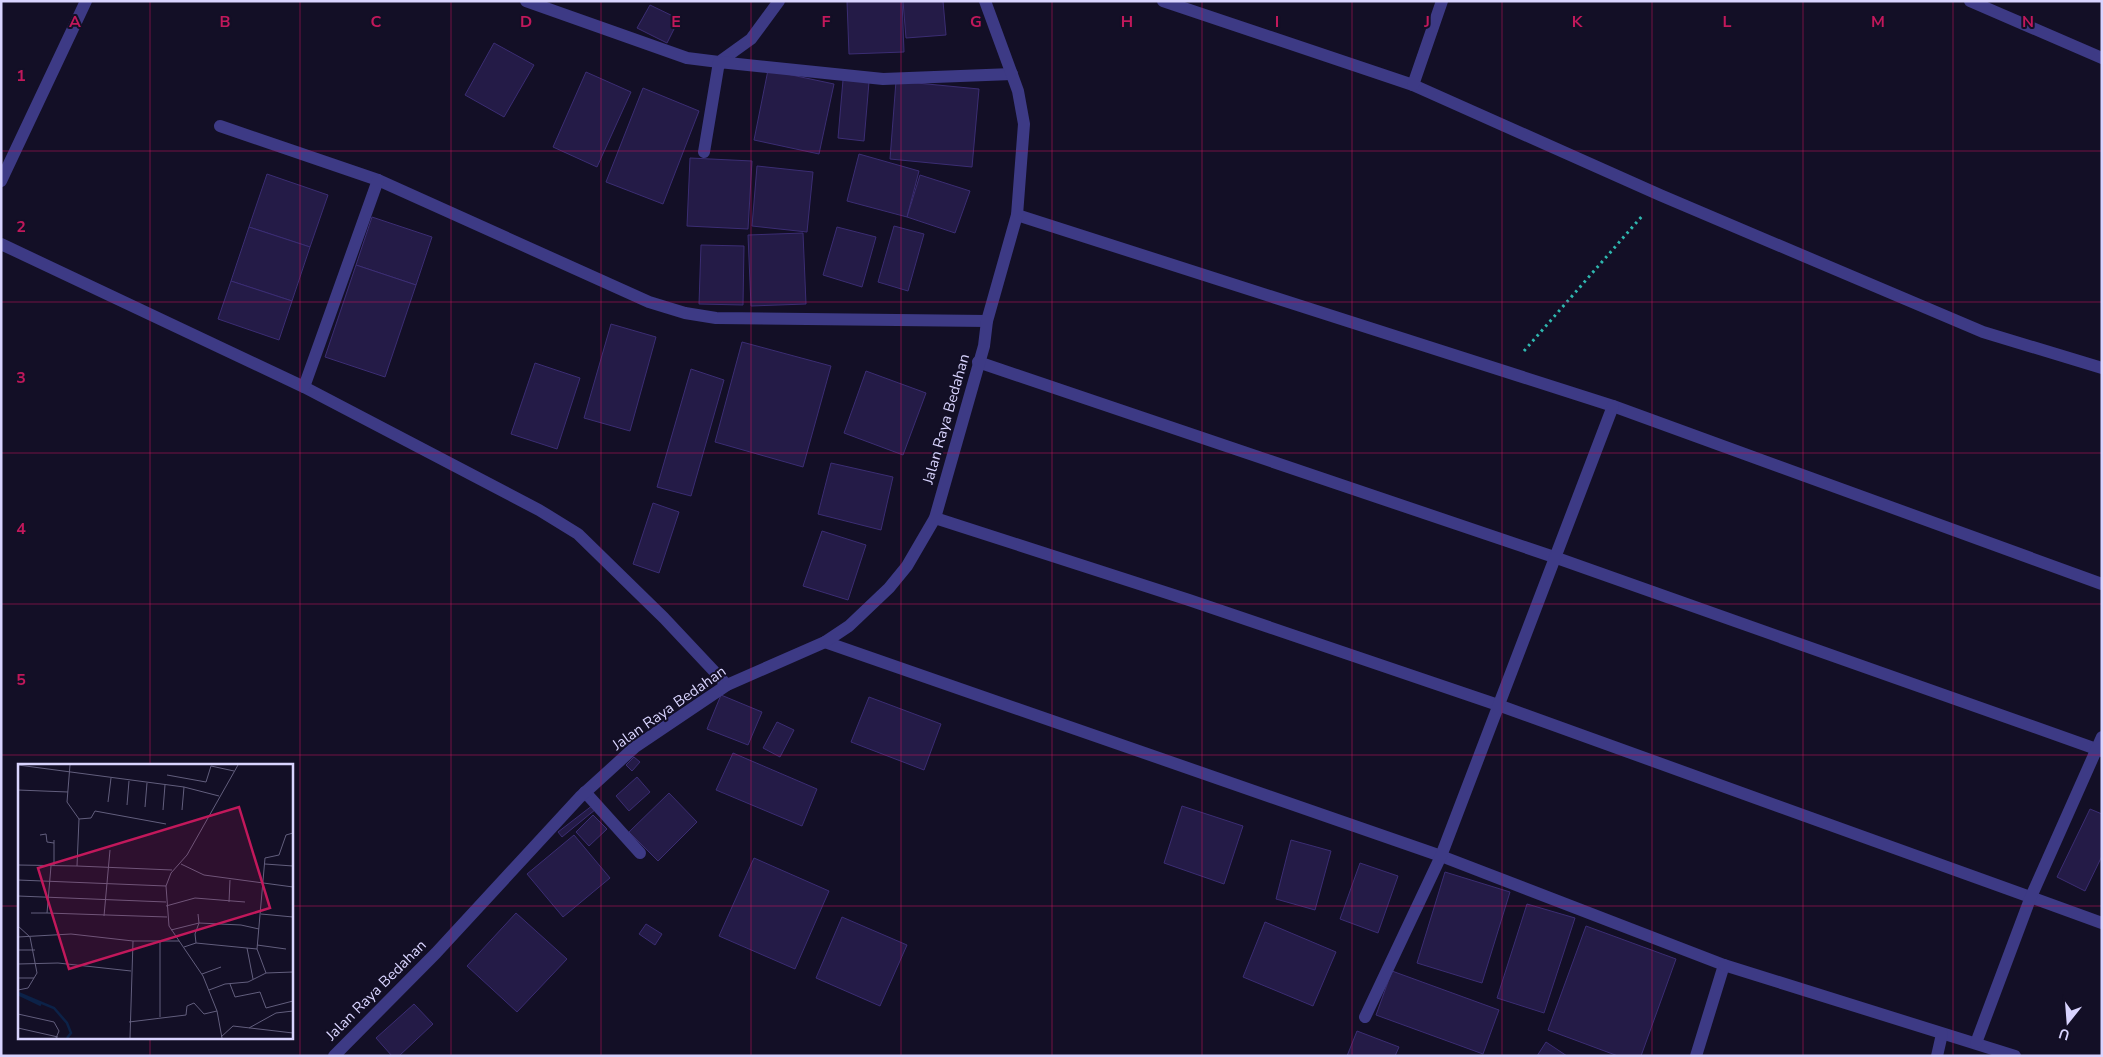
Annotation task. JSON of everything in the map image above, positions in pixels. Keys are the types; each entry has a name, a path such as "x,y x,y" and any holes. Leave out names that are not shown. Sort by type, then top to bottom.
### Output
{"street":[{"path":"1,181 86,1"},
{"path":"526,1 687,58 883,79 1012,74"},
{"path":"704,152 719,62 752,39 779,1"},
{"name":"Jalan Raya Bedahan","path":"334,1056 436,953 586,792 635,748 727,685 825,642 849,626 890,588 907,566 934,518 984,346 987,321 1017,215 1024,124 1018,91 985,1"},
{"path":"1164,1 1413,85 1660,195 1983,332 2102,368"},
{"path":"1413,85 1442,1"},
{"path":"1970,1 2102,58"},
{"path":"220,126 378,180 607,285 649,302 685,313 716,318 987,321"},
{"path":"304,388 378,180"},
{"path":"1017,215 1508,370 1613,406 2102,584"},
{"path":"1,244 304,388 539,510 578,534 664,618 727,685"},
{"path":"978,362 1554,557 2100,746 2030,899 1976,1043"},
{"path":"1365,1017 1441,856 1613,406"},
{"path":"934,518 1180,597 1498,706 2030,899 2102,923"},
{"path":"825,642 1441,856 1724,964 2015,1056"},
{"path":"586,792 640,853"},
{"path":"1696,1056 1724,964"},
{"path":"1937,1056 1942,1034"}],"path":[{"path":"1508,370 1660,195"}],"building":[{"path":"847,1 902,1 904,52 849,54"},
{"path":"903,1 943,1 946,35 906,38"},
{"path":"650,5 679,19 667,43 637,28"},
{"path":"494,43 534,65 504,117 465,95"},
{"path":"768,70 834,84 819,154 754,140"},
{"path":"586,72 631,92 597,167 553,147"},
{"path":"843,80 869,82 864,141 838,138"},
{"path":"896,81 979,89 972,167 890,159"},
{"path":"643,88 699,111 663,204 606,182"},
{"path":"859,154 919,171 907,217 847,201"},
{"path":"690,158 752,161 748,229 687,226"},
{"path":"757,166 813,172 807,232 752,226"},
{"path":"267,174 328,195 310,247 249,227"},
{"path":"920,175 970,191 955,233 907,217"},
{"path":"372,217 432,237 416,285 356,265"},
{"path":"894,226 924,234 908,291 878,282"},
{"path":"249,227 310,247 292,301 231,281"},
{"path":"837,227 876,237 862,287 823,275"},
{"path":"803,233 806,304 751,306 748,235"},
{"path":"701,245 744,246 743,305 699,304"},
{"path":"356,265 416,285 385,377 325,357"},
{"path":"231,281 292,301 279,340 218,319"},
{"path":"611,324 656,337 630,431 584,418"},
{"path":"742,342 831,366 803,467 715,442"},
{"path":"535,363 580,378 557,449 511,434"},
{"path":"691,369 724,380 691,496 657,487"},
{"path":"866,371 926,393 903,455 844,433"},
{"path":"831,463 893,477 881,530 818,514"},
{"path":"653,503 679,512 659,573 633,564"},
{"path":"822,531 866,545 848,600 803,586"},
{"path":"721,695 762,712 748,745 707,729"},
{"path":"869,697 941,724 924,770 851,742"},
{"path":"777,722 794,730 780,757 763,748"},
{"path":"733,753 817,789 802,826 716,790"},
{"path":"634,757 640,762 632,771 626,765"},
{"path":"637,777 650,792 629,811 616,796"},
{"path":"669,793 697,822 658,861 629,832"},
{"path":"593,805 596,809 562,837 558,832"},
{"path":"1182,806 1243,826 1224,884 1164,863"},
{"path":"2090,809 2102,814 2102,856 2085,891 2057,877"},
{"path":"593,815 607,829 589,846 576,832"},
{"path":"574,835 610,878 563,917 527,874"},
{"path":"1291,840 1331,851 1315,910 1276,899"},
{"path":"754,858 829,891 795,969 719,936"},
{"path":"1360,863 1398,876 1378,933 1340,919"},
{"path":"1445,872 1510,892 1482,983 1417,963"},
{"path":"1527,904 1575,918 1544,1013 1497,998"},
{"path":"516,913 567,959 517,1012 467,966"},
{"path":"842,917 907,945 880,1006 816,978"},
{"path":"1265,922 1336,952 1313,1006 1243,977"},
{"path":"646,924 662,934 655,945 639,934"},
{"path":"1586,926 1676,959 1641,1056 1618,1056 1548,1030"},
{"path":"1392,971 1499,1010 1483,1054 1376,1015"},
{"path":"414,1004 433,1024 399,1056 392,1056 376,1038"},
{"path":"1357,1031 1399,1047 1395,1056 1347,1056"},
{"path":"1546,1042 1567,1056 1537,1056"}]}
